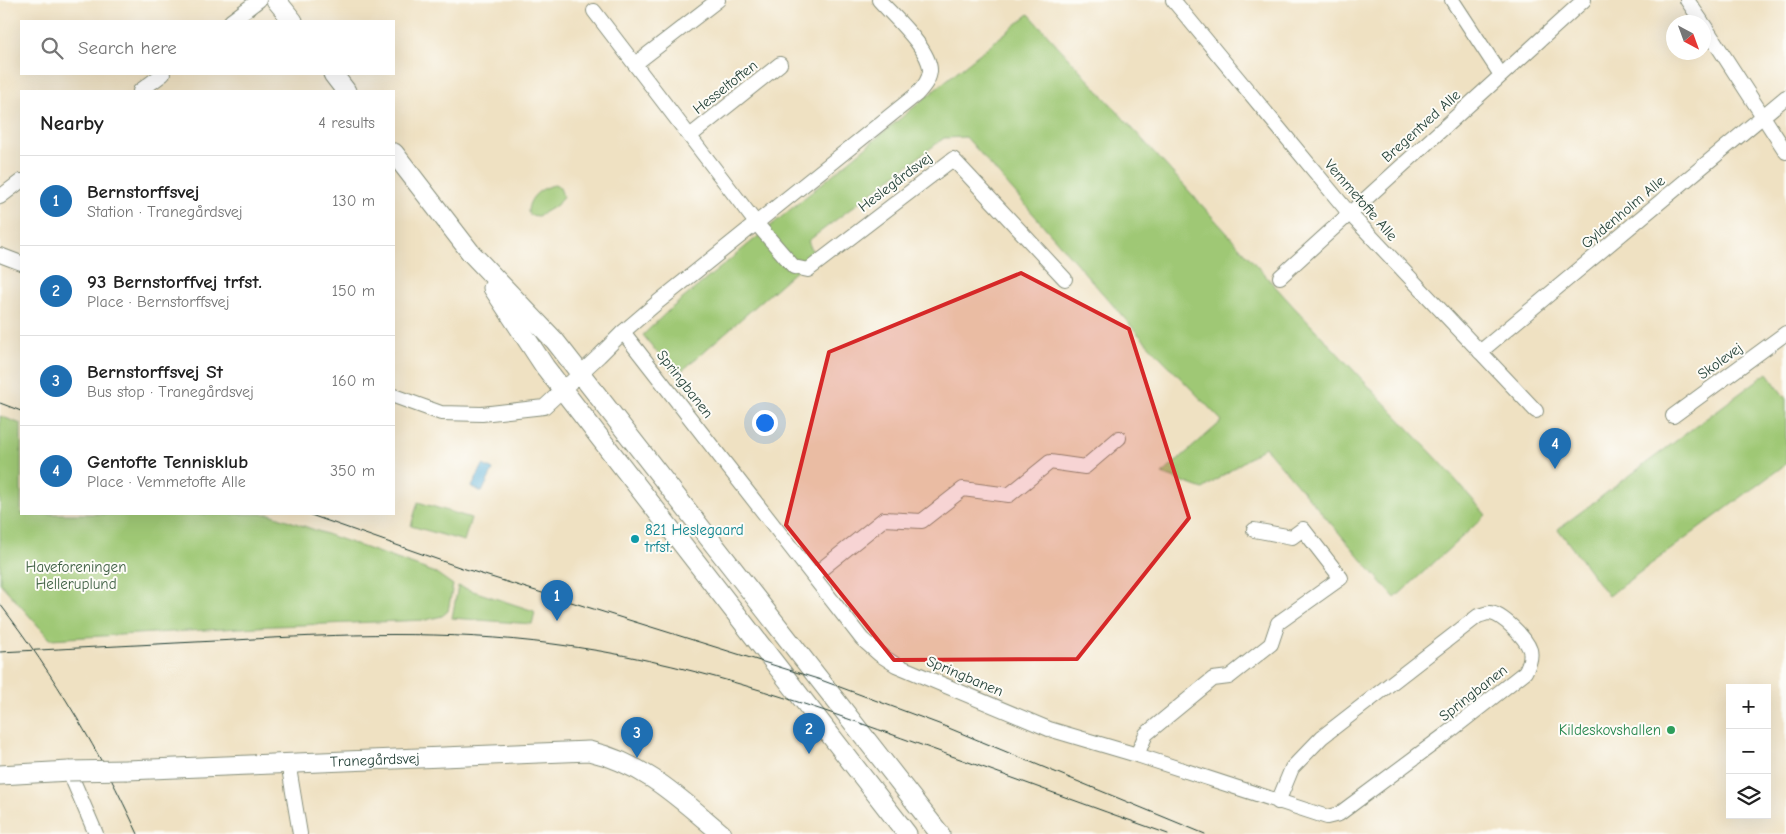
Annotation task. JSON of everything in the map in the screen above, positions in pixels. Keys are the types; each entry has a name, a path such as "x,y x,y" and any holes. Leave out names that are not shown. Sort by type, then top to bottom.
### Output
{"street":[{"path":"233,20 259,0"},
{"path":"276,0 292,20"},
{"path":"634,64 718,0"},
{"path":"395,396 441,413 482,414 544,407 623,332 917,94 926,83 930,72 930,61 924,50 879,0"},
{"name":"Vemmetofte Alle","path":"1173,0 1349,213 1536,412"},
{"path":"1452,0 1501,75"},
{"name":"Bregentved Alle","path":"1280,277 1584,0"},
{"path":"1687,0 1697,15"},
{"name":"Hesseltoften","path":"594,10 756,223"},
{"path":"1711,36 1786,152"},
{"name":"Hesseltoften","path":"690,136 780,64"},
{"path":"141,90 161,75"},
{"path":"334,75 345,90"},
{"name":"Gyldenholm Alle","path":"1480,352 1786,97"},
{"path":"395,155 471,253 536,356 907,834"},
{"name":"Heslegårdsvej","path":"756,223 794,267 808,270 953,159 1065,280"},
{"path":"0,198 20,182"},
{"path":"471,253 555,341 940,834"},
{"path":"0,255 20,263"},
{"name":"Springbanen","path":"623,332 862,639 878,654 896,665 1049,729 1137,755 1278,802 1327,818 1339,814 1445,735 1525,672 1530,663 1530,651 1526,642 1500,616 1488,613 1478,616 1322,737 1292,768 1278,802"},
{"name":"Skolevej","path":"1673,416 1786,333"},
{"path":"814,575 884,519 922,521 963,489 1009,495 1050,462 1085,467 1119,438"},
{"path":"1137,755 1146,734 1213,679 1229,676 1270,644 1278,623 1341,578 1303,528 1292,537 1254,530"},
{"name":"Tranegårdsvej","path":"0,775 589,751 618,760 650,775 722,834"},
{"path":"291,763 290,774 300,834"},
{"path":"69,771 96,834"}],"highlighted area":[{"path":"1021,273 1129,329 1189,518 1077,659 894,660 786,525 829,352"}],"green space":[{"path":"1029,14 1293,306 1442,464 1486,515 1395,598 1265,447 1203,489 1162,474 1222,421 1139,335 966,137 944,138 808,241 814,255 676,376 643,335 668,311"},
{"path":"555,185 560,188 563,196 557,205 538,216 530,215 528,212 533,197 541,190"},
{"path":"1767,373 1786,399 1786,464 1608,596 1558,529"},
{"name":"Haveforeningen Helleruplund","path":"0,416 20,424 20,515 273,515 436,573 453,585 448,611 442,616 426,620 275,626 50,639 0,583"},
{"path":"418,502 471,518 464,541 411,526"},
{"path":"458,586 534,611 532,624 452,618"}],"water":[{"path":"483,465 493,470 482,492 472,487"}],"tram line":[{"path":"0,403 20,411"},
{"path":"311,515 459,567 821,680 939,724 1205,834"},
{"path":"0,604 58,687 75,715 108,774 138,834"},
{"path":"0,652 394,634 513,640 601,651 742,684 879,730 1168,834"}],"place":[{"name":"Gentofte Tennisklub","path":"1555,469"},
{"name":"821 Heslegaard trfst.","path":"635,539"},
{"name":"Bernstorffsvej","path":"557,621"},
{"name":"Kildeskovshallen","path":"1671,730"},
{"name":"93 Bernstorffvej trfst.","path":"809,754"},
{"name":"Bernstorffsvej St","path":"637,758"}]}
